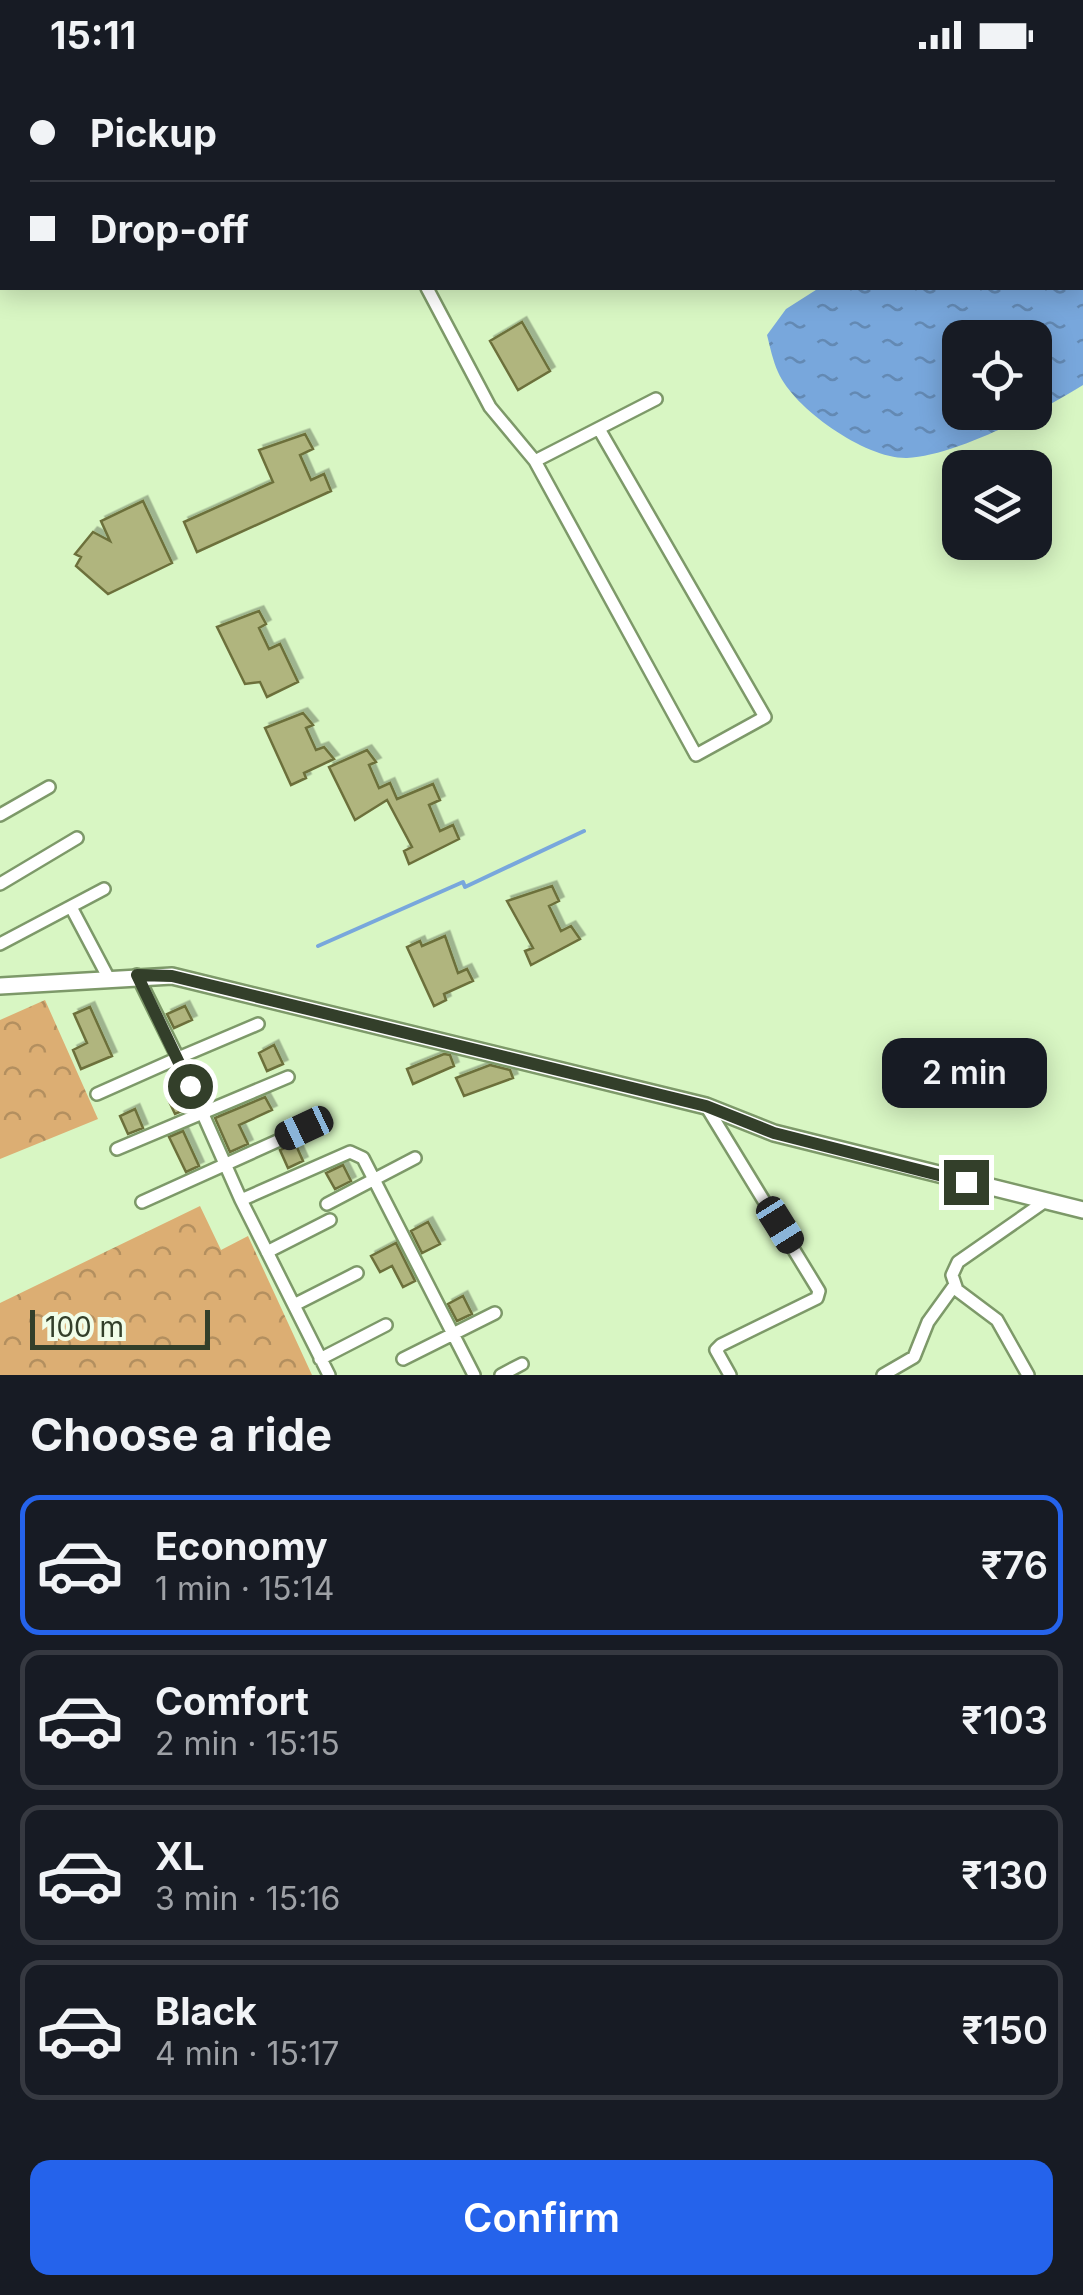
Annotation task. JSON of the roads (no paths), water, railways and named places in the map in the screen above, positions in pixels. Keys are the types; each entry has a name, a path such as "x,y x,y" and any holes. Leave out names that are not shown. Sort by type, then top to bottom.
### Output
{"main road":[{"path":"0,986 137,975 172,976 706,1106 774,1133 1083,1210"}],"street":[{"path":"427,290 490,407 535,461 624,630 696,755 765,718 599,429"},
{"path":"535,461 656,399"},
{"path":"0,815 49,786"},
{"path":"0,884 77,838"},
{"path":"0,944 104,889"},
{"path":"71,907 108,977"},
{"path":"137,975 241,1200 328,1375"},
{"path":"97,1094 258,1024"},
{"path":"117,1149 288,1077"},
{"path":"706,1106 820,1291 816,1298 721,1345 716,1350 730,1375"},
{"path":"142,1202 304,1128"},
{"path":"241,1200 350,1152 363,1158 474,1375"},
{"path":"328,1204 415,1158"},
{"path":"1028,1375 997,1320 954,1286 952,1276 958,1262 1044,1202"},
{"path":"267,1252 330,1220"},
{"path":"294,1305 356,1272"},
{"path":"882,1375 914,1357 928,1322 954,1286"},
{"path":"403,1359 495,1312"},
{"path":"320,1359 386,1325"},
{"path":"501,1375 522,1364"}],"water":[{"path":"816,290 1083,290 1083,385 1052,403 1052,320 942,320 942,430 998,430 927,455 890,456 852,441 799,401 776,368 767,335 786,309"}],"waterway":[{"path":"318,946 463,882 465,887 584,831"}]}
